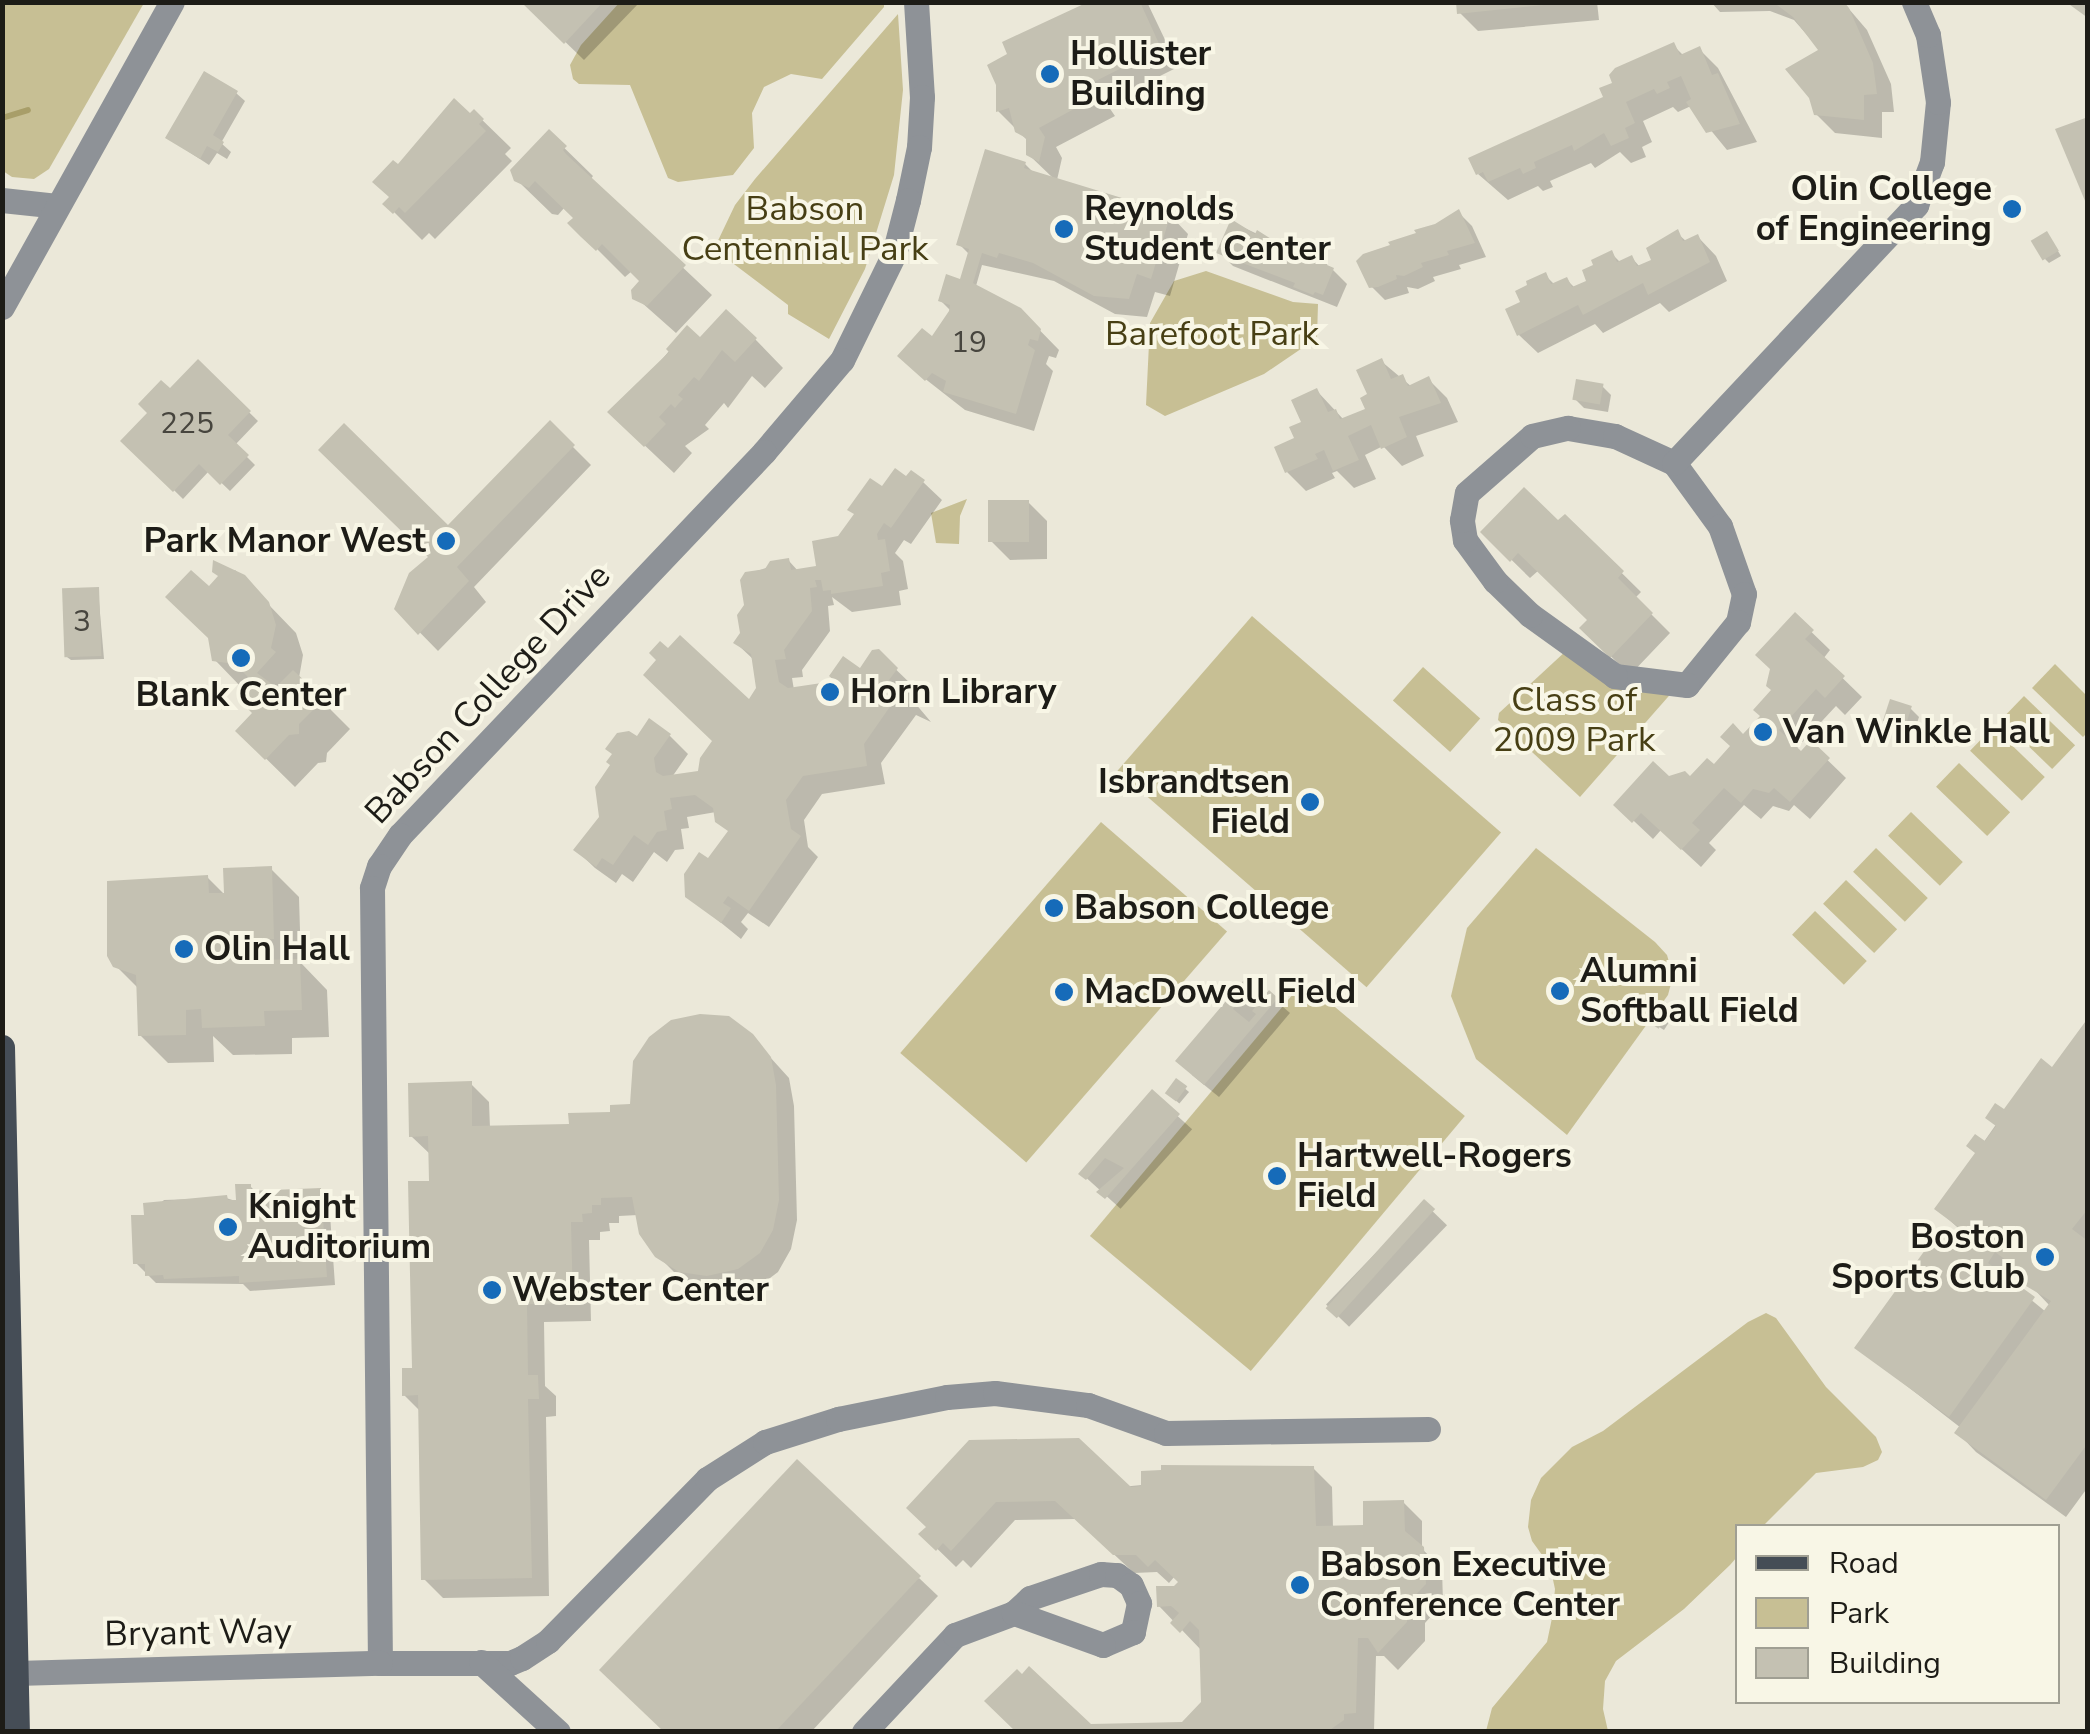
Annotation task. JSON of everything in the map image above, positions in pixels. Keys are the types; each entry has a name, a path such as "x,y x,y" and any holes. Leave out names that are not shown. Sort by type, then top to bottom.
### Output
{"main road":[{"path":"2,1046 17,1732"}],"street":[{"path":"2,307 172,2"},
{"name":"Babson College Drive","path":"380,1663 372,888 400,834 764,452 842,360 894,254 919,148 922,97 916,2"},
{"path":"1674,462 1916,205 1932,162 1938,102 1928,36 1914,2"},
{"path":"2,200 24,206 57,206"},
{"path":"1568,428 1595,430 1674,462 1714,515 1744,594 1738,622 1687,685 1615,676 1567,644 1495,581 1466,540 1462,520 1467,493 1532,436 1568,428"},
{"path":"380,1663 510,1663 548,1641 707,1479 766,1442 810,1426 946,1397 995,1393 1088,1405 1166,1433 1428,1429"},
{"path":"864,1732 954,1636 1014,1613"},
{"path":"481,1662 558,1732"},
{"name":"Bryant Way","path":"16,1673 380,1663"}],"green space":[{"path":"620,2 884,2 884,7 822,79 791,74 764,87 752,113 754,148 733,175 678,182 668,178 630,85 579,84 573,79 570,65 581,45"},
{"path":"2,3 144,3 49,169 34,179 12,177 3,171"},
{"name":"Babson Centennial Park","path":"898,14 903,90 894,175 865,269 829,339 788,314 788,305 714,249 735,205 755,179"},
{"name":"Barefoot Park","path":"1206,271 1293,302 1318,304 1317,338 1264,374 1165,416 1146,405 1150,323 1174,281"},
{"path":"967,499 960,516 959,544 936,543 931,513"},
{"name":"Isbrandtsen Field","path":"1252,616 1501,832 1367,987 1118,771"},
{"name":"Class of 2009 Park","path":"1567,650 1675,689 1580,797 1498,720 1499,713"},
{"path":"2055,664 2087,696 2087,733 2083,737 2032,688"},
{"path":"1423,667 1480,719 1450,752 1393,700"},
{"path":"2024,696 2075,745 2052,769 2001,720"},
{"path":"1993,727 2045,777 2022,801 1970,751"},
{"path":"1959,763 2010,812 1987,836 1936,787"},
{"path":"1911,812 1963,862 1940,886 1888,836"},
{"name":"MacDowell Field","path":"1101,822 1227,932 1026,1163 900,1053"},
{"name":"Alumni Softball Field","path":"1536,848 1655,942 1667,955 1673,976 1668,995 1567,1135 1476,1059 1451,996 1467,928"},
{"path":"1876,848 1928,898 1905,922 1853,872"},
{"path":"1846,880 1897,929 1874,953 1823,904"},
{"path":"1815,911 1867,961 1844,985 1792,935"},
{"name":"Hartwell-Rogers Field","path":"1304,981 1465,1116 1251,1371 1090,1236"},
{"path":"1766,1313 1776,1318 1826,1387 1876,1437 1882,1452 1878,1460 1863,1467 1816,1473 1765,1524 1735,1524 1735,1559 1684,1609 1616,1661 1605,1681 1603,1709 1608,1731 1486,1731 1492,1708 1547,1642 1555,1589 1550,1566 1532,1541 1528,1527 1531,1500 1541,1478 1572,1447 1603,1431 1748,1322"}],"building":[{"path":"521,2 603,2 564,44"},
{"name":"Hollister Building","path":"1088,2 1140,2 1161,48 1090,84 1098,96 1039,128 1045,137 1039,162 1026,155 1026,138 1015,132 1009,108 996,112 996,85 987,65 1007,54 1002,42"},
{"path":"1456,2 1543,2 1544,5 1457,14"},
{"path":"1773,2 1844,2 1849,8 1873,63 1877,94 1864,95 1864,120 1814,115 1809,98 1785,69 1818,50 1793,17"},
{"path":"2066,2 2088,2 2088,18"},
{"path":"1674,42 1680,55 1700,46 1712,75 1718,73 1740,124 1706,133 1686,102 1691,99 1681,76 1667,82 1670,88 1657,94 1654,89 1626,102 1635,123 1625,128 1629,138 1611,146 1604,133 1574,151 1572,145 1534,162 1536,168 1523,174 1520,168 1488,182 1483,172 1476,175 1468,158 1603,97 1599,88 1612,83 1609,75 1615,68"},
{"path":"204,71 238,91 213,135 224,142 218,152 207,146 200,159 165,138"},
{"path":"454,98 470,113 474,109 484,119 479,124 486,131 405,213 399,207 393,214 382,204 389,197 372,182 393,160 398,164"},
{"path":"2088,117 2088,208 2055,129"},
{"path":"549,129 567,146 563,150 566,154 686,265 647,306 632,299 631,290 639,281 602,244 596,251 581,237 567,223 573,218 535,181 529,188 514,181 510,170"},
{"name":"Reynolds Student Center","path":"985,149 1026,162 1024,168 1171,213 1151,279 1137,274 1129,299 1094,296 1033,263 999,253 997,258 982,253 973,283 1021,308 1041,329 1038,341 1030,339 1028,345 1035,350 1016,414 943,392 946,381 932,373 925,381 897,356 922,328 932,336 949,311 950,305 938,301 946,274 960,279 969,249 956,245"},
{"path":"1459,209 1475,243 1447,251 1449,255 1421,263 1423,267 1369,288 1356,261 1363,254 1416,233 1414,230 1435,224"},
{"path":"1231,219 1255,234 1257,230 1281,245 1283,241 1302,250 1301,254 1328,261 1327,265 1334,268 1323,295 1313,295 1293,287 1295,283 1216,253"},
{"path":"1678,229 1683,241 1698,234 1710,262 1648,295 1643,283 1583,315 1578,305 1517,336 1505,309 1520,302 1515,291 1527,285 1526,281 1546,272 1551,284 1567,277 1572,287 1586,281 1582,270 1593,265 1591,260 1612,250 1617,262 1632,255 1637,266 1651,260 1646,248"},
{"path":"2047,231 2059,251 2043,261 2031,241"},
{"path":"726,309 757,338 735,362 722,350 699,381 694,377 678,395 683,399 675,408 671,404 659,417 666,424 644,447 607,412 669,352 666,349 687,325 700,337"},
{"path":"1382,358 1391,379 1403,374 1408,386 1429,376 1441,403 1399,417 1407,437 1381,449 1371,425 1348,436 1359,460 1333,471 1324,450 1315,454 1318,459 1285,473 1274,447 1294,438 1289,427 1301,422 1291,400 1317,388 1328,412 1336,409 1340,419 1365,409 1360,398 1367,394 1356,370"},
{"path":"198,359 251,411 228,435 249,455 220,485 199,464 173,492 120,441 147,413 138,404 161,380 170,388"},
{"path":"1576,379 1604,384 1600,405 1572,400"},
{"name":"Park Manor West","path":"550,420 575,445 457,567 469,581 418,635 394,609 409,573 428,557 318,450 344,423 448,525"},
{"name":"Horn Library","path":"895,468 906,476 911,470 925,480 891,528 884,523 877,534 878,540 885,539 890,571 881,573 883,586 831,594 831,590 823,591 821,580 815,580 817,587 810,588 812,611 784,650 786,659 775,660 779,682 788,688 835,681 829,676 843,656 860,668 872,650 879,649 898,668 889,680 913,696 914,703 906,705 896,698 864,744 867,766 803,776 786,800 791,829 801,836 749,911 728,896 723,903 731,908 721,923 685,897 684,874 699,852 708,858 728,831 715,822 713,808 695,795 670,798 672,809 664,811 667,830 657,832 648,845 634,835 613,865 602,858 596,867 573,850 599,817 595,787 610,765 606,762 612,754 605,749 617,733 629,731 637,736 649,718 671,734 654,758 656,772 663,776 698,771 700,758 712,741 643,675 656,660 649,653 660,641 668,648 680,635 749,699 756,688 751,654 733,643 740,633 737,615 744,605 740,580 745,572 765,569 770,561 789,558 791,570 816,566 812,541 838,536 854,514 847,510 870,478 882,486"},
{"path":"1524,487 1558,520 1565,514 1624,571 1618,578 1653,613 1610,658 1579,628 1587,620 1518,553 1510,562 1480,532"},
{"path":"988,500 1029,500 1029,542 988,542"},
{"name":"Blank Center","path":"213,560 245,575 269,602 276,625 271,648 276,652 257,673 276,687 293,670 324,699 299,724 299,734 289,735 265,760 235,731 252,713 242,703 248,697 250,679 235,664 212,661 208,638 165,597 191,570 209,586 218,576 212,572"},
{"path":"99,587 101,656 64,657 62,588"},
{"name":"Van Winkle Hall","path":"1795,612 1814,630 1805,639 1845,676 1825,698 1816,689 1779,730 1801,751 1811,740 1830,758 1790,802 1774,788 1769,793 1753,789 1741,803 1724,788 1692,823 1700,830 1681,850 1641,813 1632,823 1613,805 1653,761 1669,776 1685,771 1690,776 1707,758 1714,764 1730,746 1720,737 1733,723 1743,734 1760,716 1753,710 1771,690 1766,686 1770,669 1755,655"},
{"path":"1890,699 1912,706 1905,728 1883,721"},
{"name":"Olin Hall","path":"272,866 274,939 260,940 261,960 300,959 302,1010 264,1011 265,1026 202,1028 201,1009 186,1010 186,1035 138,1036 136,975 113,967 107,956 107,881 208,875 209,893 224,893 223,868"},
{"path":"1249,974 1257,981 1233,1009 1249,1022 1256,1014 1252,1011 1269,990 1278,998 1204,1085 1175,1061"},
{"path":"1664,1001 1673,1007 1659,1029 1649,1023"},
{"name":"Webster Center","path":"700,1014 729,1016 753,1034 771,1057 776,1085 779,1200 773,1230 760,1253 738,1269 707,1276 679,1272 655,1257 639,1234 632,1197 601,1198 601,1205 592,1205 592,1213 582,1214 583,1222 571,1222 573,1303 527,1304 528,1375 538,1375 539,1399 528,1399 532,1578 421,1580 418,1395 402,1396 402,1368 412,1368 408,1181 429,1181 428,1136 409,1137 408,1083 472,1081 472,1126 569,1124 568,1113 610,1112 610,1105 630,1104 633,1061 649,1037 671,1020"},
{"name":"Boston Sports Club","path":"2088,1018 2088,1209 2072,1229 2088,1241 2088,1443 2046,1500 1954,1433 2051,1301 2021,1283 2026,1275 1995,1252 1988,1263 2035,1297 1949,1417 1854,1348 1941,1228 1959,1241 1965,1232 1934,1209 1975,1153 1966,1146 1975,1134 1985,1141 1996,1126 1985,1118 1995,1103 2004,1109 2041,1058 2052,1067"},
{"path":"1176,1078 1187,1086 1176,1102 1165,1093"},
{"path":"1152,1089 1180,1114 1105,1199 1096,1192 1124,1168 1105,1158 1086,1180 1078,1174"},
{"name":"Knight Auditorium","path":"235,1184 251,1184 251,1191 321,1188 327,1277 239,1283 239,1276 164,1279 163,1275 145,1276 145,1264 133,1264 131,1215 144,1215 143,1203 227,1195 228,1200 236,1200"},
{"path":"1424,1199 1435,1209 1337,1318 1326,1308"},
{"name":"Babson Executive Conference Center","path":"1079,1438 1131,1487 1141,1486 1141,1471 1161,1470 1161,1465 1314,1466 1316,1526 1363,1525 1363,1501 1404,1500 1405,1531 1424,1547 1426,1584 1407,1604 1407,1622 1378,1653 1368,1638 1358,1638 1356,1713 1344,1714 1344,1720 1327,1732 1016,1732 984,1701 1017,1669 1022,1674 1029,1666 1091,1724 1182,1722 1201,1702 1199,1630 1190,1621 1180,1633 1170,1623 1179,1613 1171,1606 1157,1607 1156,1586 1174,1586 1178,1582 1155,1560 1148,1567 1136,1555 1113,1555 1055,1501 996,1502 951,1551 943,1543 936,1551 918,1534 926,1527 906,1508 969,1440"},
{"path":"797,1459 921,1576 775,1732 664,1732 599,1670"}],"waterway":[{"path":"2,118 28,110"}],"place":[{"name":"Hollister Building","path":"1050,74"},
{"name":"Olin College of Engineering","path":"2012,209"},
{"name":"Reynolds Student Center","path":"1064,229"},
{"name":"Park Manor West","path":"446,541"},
{"name":"Blank Center","path":"241,658"},
{"name":"Horn Library","path":"830,692"},
{"name":"Van Winkle Hall","path":"1763,732"},
{"name":"Isbrandtsen Field","path":"1310,802"},
{"name":"Babson College","path":"1054,908"},
{"name":"Olin Hall","path":"184,949"},
{"name":"Alumni Softball Field","path":"1560,991"},
{"name":"MacDowell Field","path":"1064,992"},
{"name":"Hartwell-Rogers Field","path":"1277,1176"},
{"name":"Knight Auditorium","path":"228,1227"},
{"name":"Boston Sports Club","path":"2045,1257"},
{"name":"Webster Center","path":"492,1290"},
{"name":"Babson Executive Conference Center","path":"1300,1585"}]}
